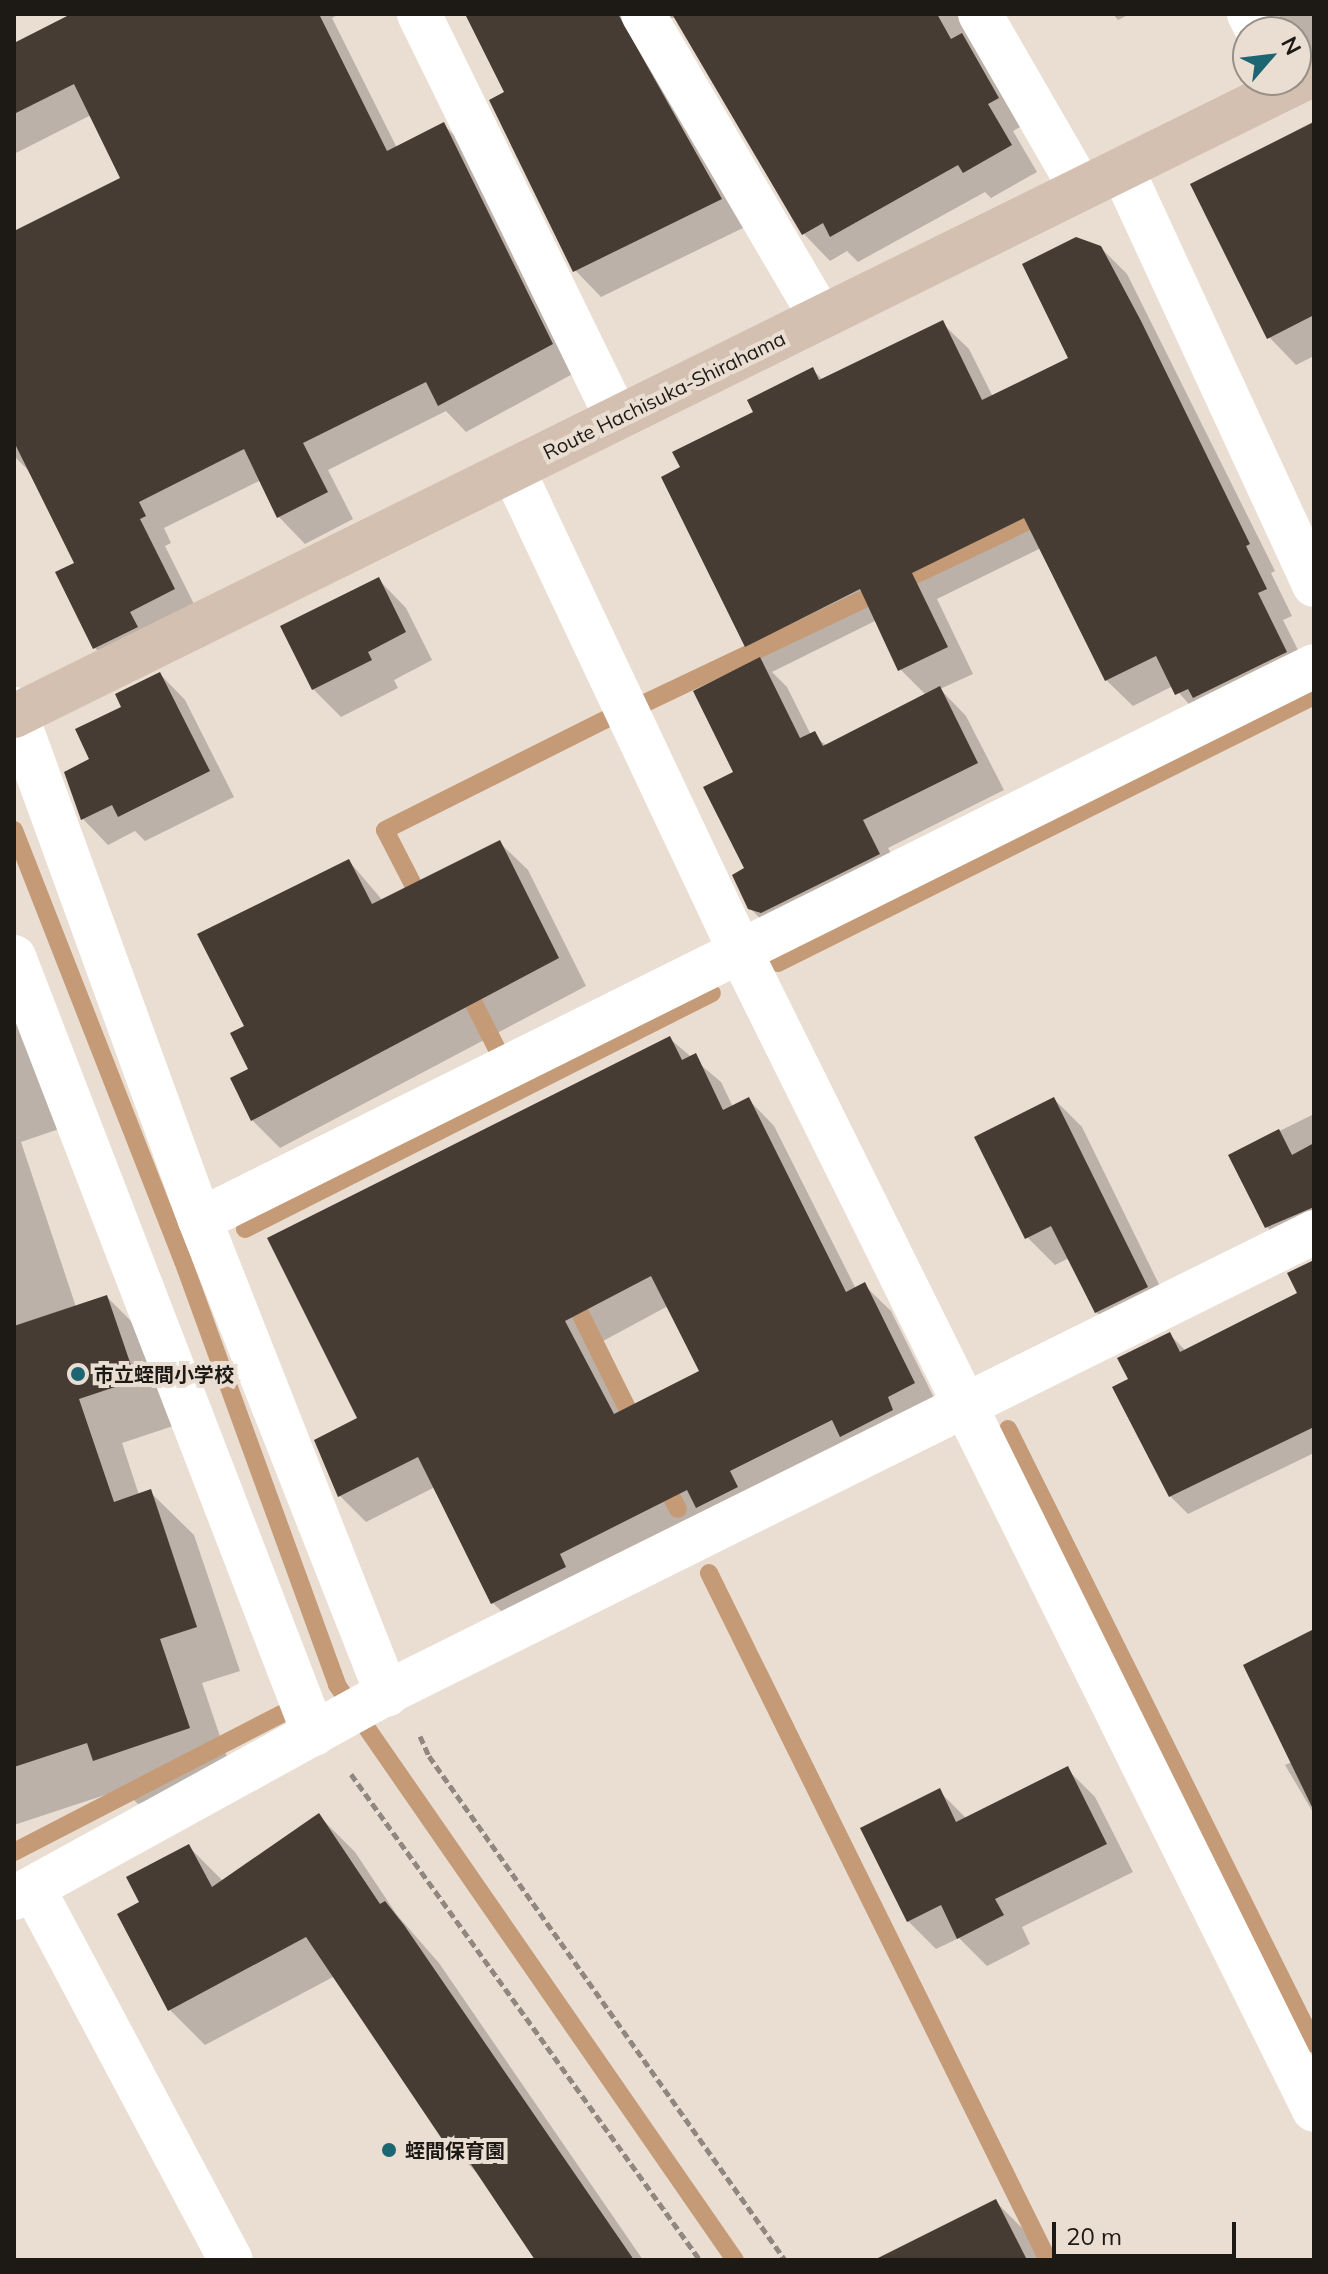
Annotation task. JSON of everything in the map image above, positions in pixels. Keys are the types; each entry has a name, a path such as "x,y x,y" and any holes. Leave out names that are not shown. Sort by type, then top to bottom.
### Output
{"main road":[{"name":"Route Hachisuka-Shirahama","path":"15,713 513,470 1266,96"}],"street":[{"path":"419,14 617,418"},
{"path":"643,14 821,317"},
{"path":"980,14 1081,189"},
{"path":"1122,169 1314,585"},
{"path":"513,470 740,951 1314,2110"},
{"path":"200,1220 1314,666"},
{"path":"15,713 200,1220 387,1693"},
{"path":"14,957 321,1730"},
{"path":"231,2260 24,1893 387,1693 1314,1232"}],"path":[{"path":"387,1693 785,2260"},
{"path":"321,1730 700,2260"}],"building":[{"path":"71,14 319,14 387,151 444,122 553,344 438,406 426,382 303,443 328,492 277,518 244,449 139,502 146,516 140,519 175,589 130,612 138,627 93,649 55,572 74,563 14,442 14,231 120,178 74,84 14,114 14,43"},
{"path":"465,14 618,14 722,199 573,272 489,100 504,92"},
{"path":"672,14 937,14 951,39 962,33 999,98 988,104 1012,145 963,173 958,165 830,237 823,223 802,235"},
{"path":"1314,122 1314,315 1267,339 1190,184"},
{"path":"1076,237 1101,246 1141,321 1250,544 1246,546 1267,589 1258,593 1287,652 1193,698 1188,689 1175,695 1156,656 1105,681 1024,518 912,573 948,647 898,671 860,589 745,647 661,477 680,467 672,452 753,412 747,400 813,367 819,380 943,320 982,400 1068,358 1022,264"},
{"path":"379,577 406,632 368,652 372,660 312,690 280,626"},
{"path":"760,657 800,738 815,731 823,746 940,686 978,763 863,820 880,854 761,913 748,909 732,875 744,868 703,787 733,772 693,691"},
{"path":"160,672 210,771 118,817 112,805 81,820 64,772 89,759 75,729 121,707 115,694"},
{"path":"500,840 559,958 251,1121 230,1078 248,1069 230,1033 244,1026 197,934 349,859 372,904"},
{"path":"670,1036 682,1060 696,1053 723,1110 749,1097 846,1292 865,1282 915,1383 888,1397 893,1410 840,1437 832,1420 730,1471 738,1487 696,1508 687,1490 560,1554 566,1567 491,1604 418,1457 338,1497 314,1440 357,1418 267,1238","holes":["651,1276 699,1371 614,1414 565,1321"]},
{"path":"1054,1097 1148,1287 1095,1313 1051,1226 1025,1239 974,1137"},
{"path":"1279,1129 1292,1155 1314,1143 1314,1207 1265,1228 1228,1155"},
{"path":"1314,1260 1314,1427 1169,1497 1112,1387 1128,1379 1117,1358 1170,1332 1180,1352 1297,1293 1287,1273"},
{"path":"107,1295 136,1380 79,1399 114,1502 151,1489 197,1627 160,1639 190,1728 93,1761 87,1743 14,1767 14,1326"},
{"path":"1314,1629 1314,1811 1243,1665"},
{"path":"1068,1766 1107,1844 995,1899 1004,1915 957,1939 941,1905 907,1922 860,1828 940,1788 956,1822"},
{"path":"319,1813 380,1904 385,1901 404,1925 634,2260 535,2260 454,2139 446,2145 306,1937 168,2011 117,1914 139,1902 126,1877 189,1844 212,1887"},
{"path":"996,2199 1027,2260 874,2260"}],"waterway":[{"path":"643,704 1046,513"},
{"path":"778,963 1314,696"},
{"path":"423,904 385,830 609,718"},
{"path":"14,830 183,1261 337,1685 735,2260"},
{"path":"464,984 499,1053"},
{"path":"245,1229 712,993"},
{"path":"570,1293 637,1428"},
{"path":"1008,1429 1314,2044"},
{"path":"661,1476 678,1509"},
{"path":"709,1573 1048,2260"},
{"path":"14,1852 281,1714"}],"place":[{"name":"市立蛭間小学校","path":"78,1374"},
{"name":"蛭間保育園","path":"389,2150"}]}
